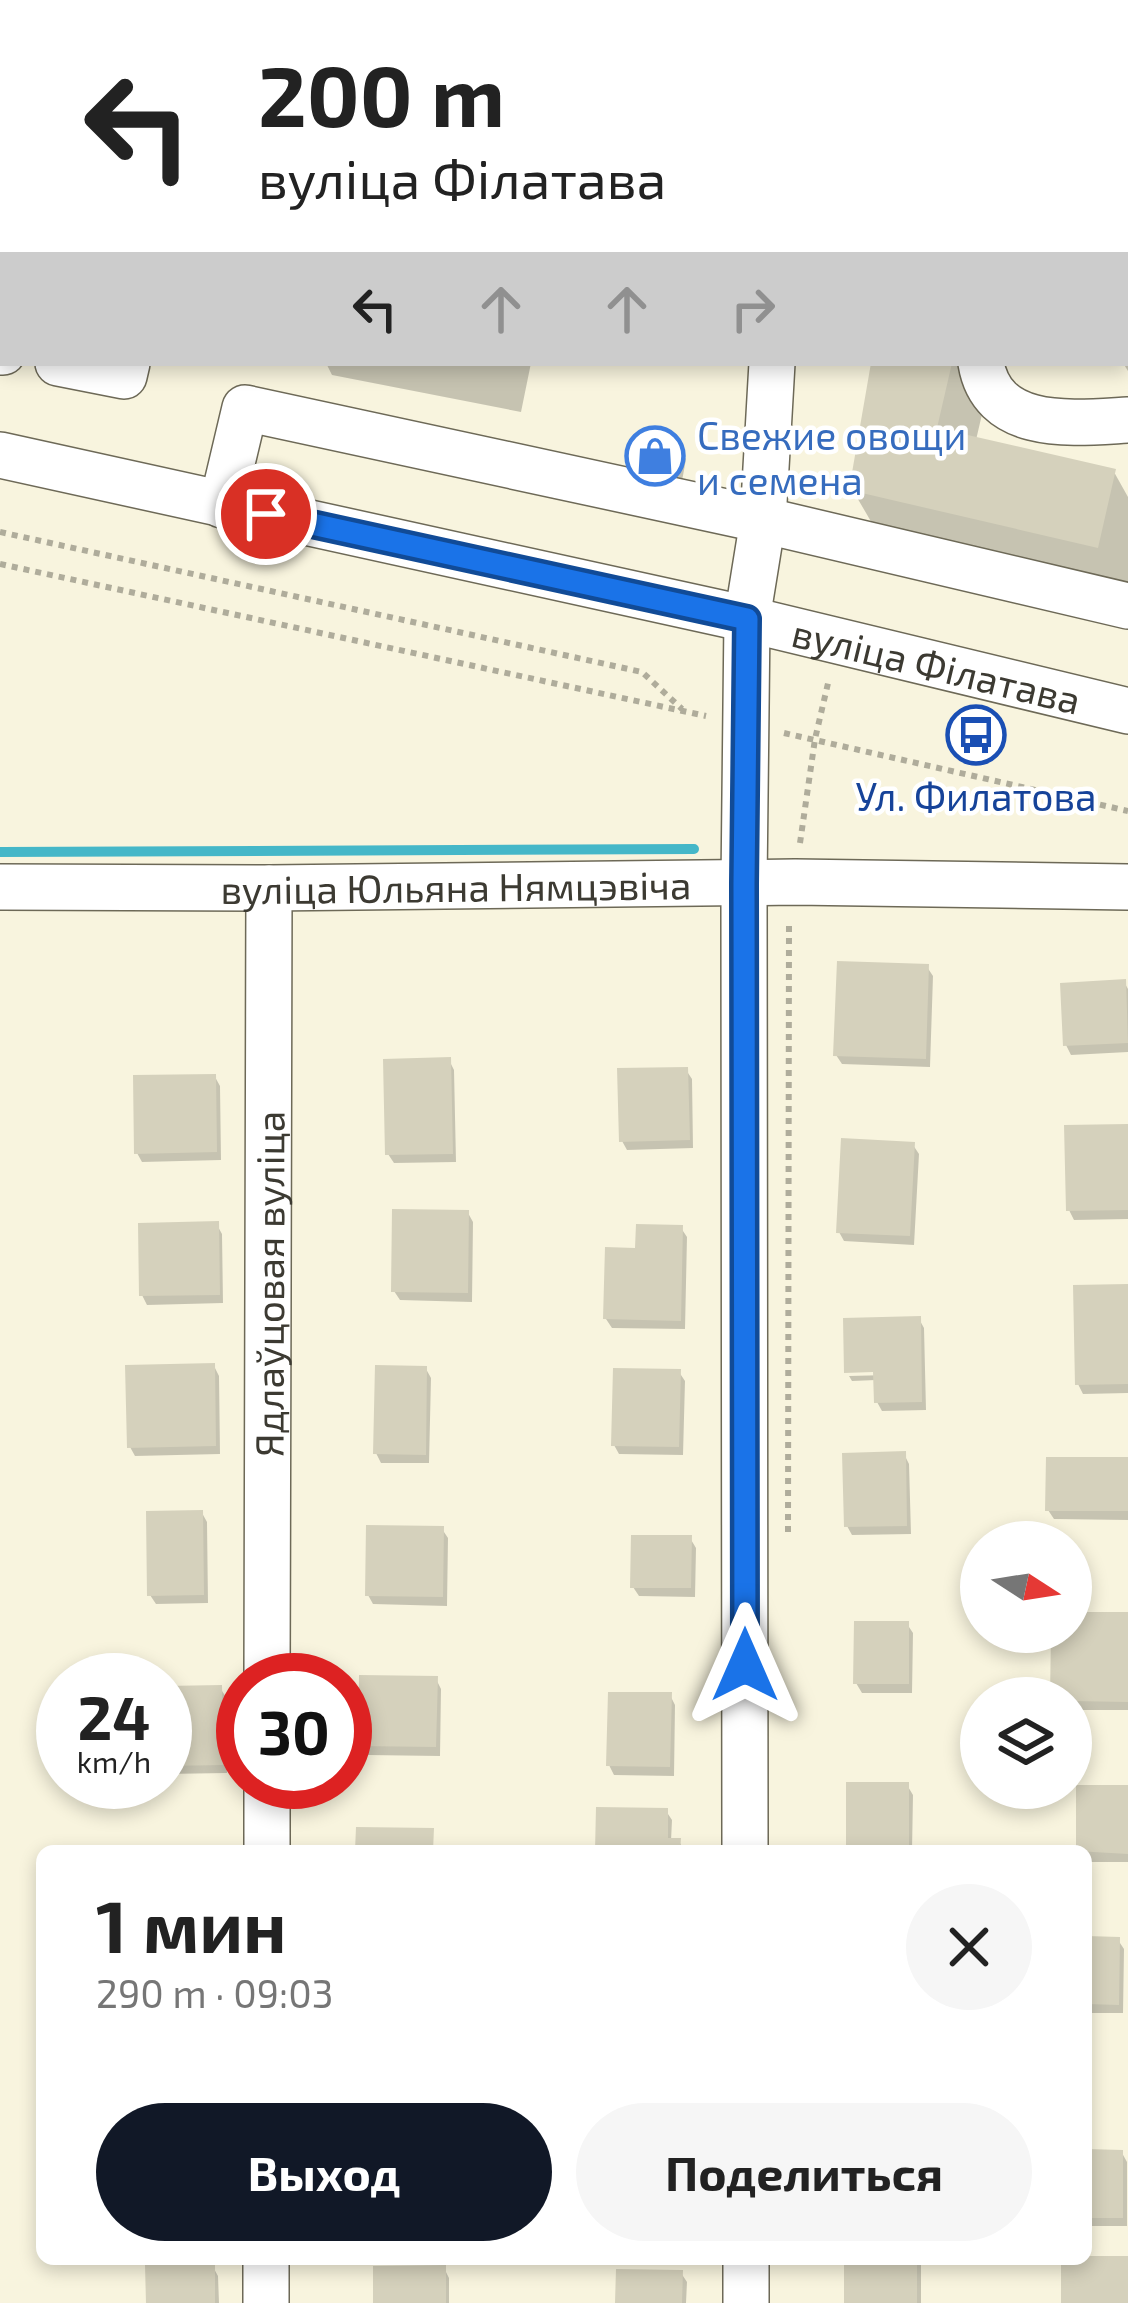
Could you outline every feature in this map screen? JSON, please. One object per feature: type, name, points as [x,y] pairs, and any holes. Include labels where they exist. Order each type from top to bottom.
[{"type":"street","points":[[73,366],[124,376],[126,366]]},
{"type":"street","points":[[747,619],[763,520],[772,366]]},
{"type":"street","points":[[981,366],[993,396],[1024,416],[1128,420]]},
{"type":"street","points":[[222,505],[244,408],[763,520],[1128,606]]},
{"type":"street","name":"вуліца Філатава","points":[[0,455],[747,619],[1128,711]]},
{"type":"street","name":"вуліца Філатава","points":[[746,1845],[747,619]]},
{"type":"street","name":"вуліца Юльяна Нямцэвіча","points":[[0,886],[795,882],[1128,886]]},
{"type":"street","name":"Ядлаўцовая вуліца","points":[[267,1653],[269,888]]},
{"type":"street","points":[[267,1809],[267,1845]]},
{"type":"street","points":[[266,2265],[266,2303]]},
{"type":"street","points":[[746,2265],[746,2303]]},
{"type":"path","points":[[0,532],[642,672],[685,711]]},
{"type":"path","points":[[0,564],[1128,811]]},
{"type":"path","points":[[788,1541],[789,922]]},
{"type":"building","points":[[870,366],[951,366],[937,428],[1116,469],[1098,548],[849,490]]},
{"type":"building","name":"Свежие овощи и семена","points":[[631,438],[682,447],[678,473],[627,464]]},
{"type":"building","points":[[837,961],[929,964],[926,1059],[833,1056]]},
{"type":"building","points":[[1126,979],[1128,1043],[1063,1046],[1060,983]]},
{"type":"building","points":[[451,1057],[453,1154],[385,1155],[383,1059]]},
{"type":"building","points":[[688,1067],[690,1140],[619,1142],[617,1068]]},
{"type":"building","points":[[216,1074],[217,1152],[134,1154],[133,1075]]},
{"type":"building","points":[[1128,1124],[1128,1210],[1066,1211],[1064,1125]]},
{"type":"building","points":[[841,1138],[915,1142],[910,1236],[836,1233]]},
{"type":"building","points":[[392,1209],[469,1210],[468,1293],[391,1292]]},
{"type":"building","points":[[219,1221],[220,1295],[139,1296],[138,1223]]},
{"type":"building","points":[[636,1224],[683,1225],[681,1321],[603,1319],[605,1247],[635,1248]]},
{"type":"building","points":[[1128,1284],[1128,1384],[1075,1385],[1073,1285]]},
{"type":"building","points":[[921,1316],[922,1402],[874,1403],[873,1372],[844,1373],[843,1318]]},
{"type":"building","points":[[215,1363],[216,1446],[127,1448],[125,1365]]},
{"type":"building","points":[[375,1365],[427,1366],[426,1455],[373,1454]]},
{"type":"building","points":[[613,1368],[681,1369],[679,1447],[611,1446]]},
{"type":"building","points":[[906,1451],[907,1526],[844,1527],[842,1453]]},
{"type":"building","points":[[1046,1457],[1128,1457],[1128,1511],[1045,1511]]},
{"type":"building","points":[[203,1510],[204,1595],[147,1596],[146,1511]]},
{"type":"building","points":[[366,1525],[444,1526],[443,1597],[365,1596]]},
{"type":"building","points":[[631,1535],[692,1535],[691,1588],[630,1588]]},
{"type":"building","points":[[1092,1612],[1128,1612],[1128,1702],[1092,1701],[1092,1677],[1050,1677],[1051,1653],[1092,1653]]},
{"type":"building","points":[[854,1621],[909,1621],[909,1684],[853,1684]]},
{"type":"building","points":[[372,1675],[438,1676],[436,1747],[372,1746]]},
{"type":"building","points":[[216,1685],[216,1765],[192,1766],[192,1686]]},
{"type":"building","points":[[608,1692],[672,1692],[670,1767],[606,1766]]},
{"type":"building","points":[[846,1782],[909,1782],[909,1845],[846,1845]]},
{"type":"building","points":[[1092,1785],[1128,1785],[1128,1854],[1092,1852],[1092,1845],[1076,1845],[1076,1809],[1092,1809]]},
{"type":"building","points":[[596,1807],[668,1808],[668,1838],[681,1838],[680,1845],[595,1845]]},
{"type":"building","points":[[356,1827],[434,1828],[433,1845],[355,1845]]},
{"type":"building","points":[[1092,1936],[1120,1937],[1119,2005],[1092,2004]]},
{"type":"building","points":[[1092,2149],[1123,2150],[1123,2218],[1092,2218]]},
{"type":"building","points":[[1092,2256],[1128,2256],[1128,2303],[1061,2303],[1061,2265],[1092,2265]]},
{"type":"building","points":[[145,2265],[215,2265],[215,2303],[146,2303]]},
{"type":"building","points":[[446,2265],[446,2303],[373,2303],[373,2266]]},
{"type":"building","points":[[844,2265],[917,2265],[917,2303],[844,2303]]},
{"type":"building","points":[[616,2269],[683,2270],[682,2303],[615,2303]]},
{"type":"waterway","points":[[0,852],[694,849]]},
{"type":"place","name":"Свежие овощи и семена","points":[[655,456]]},
{"type":"place","name":"Ул. Филатова","points":[[976,735]]},
{"type":"route","points":[[266,514],[747,619],[745,1665]]}]
